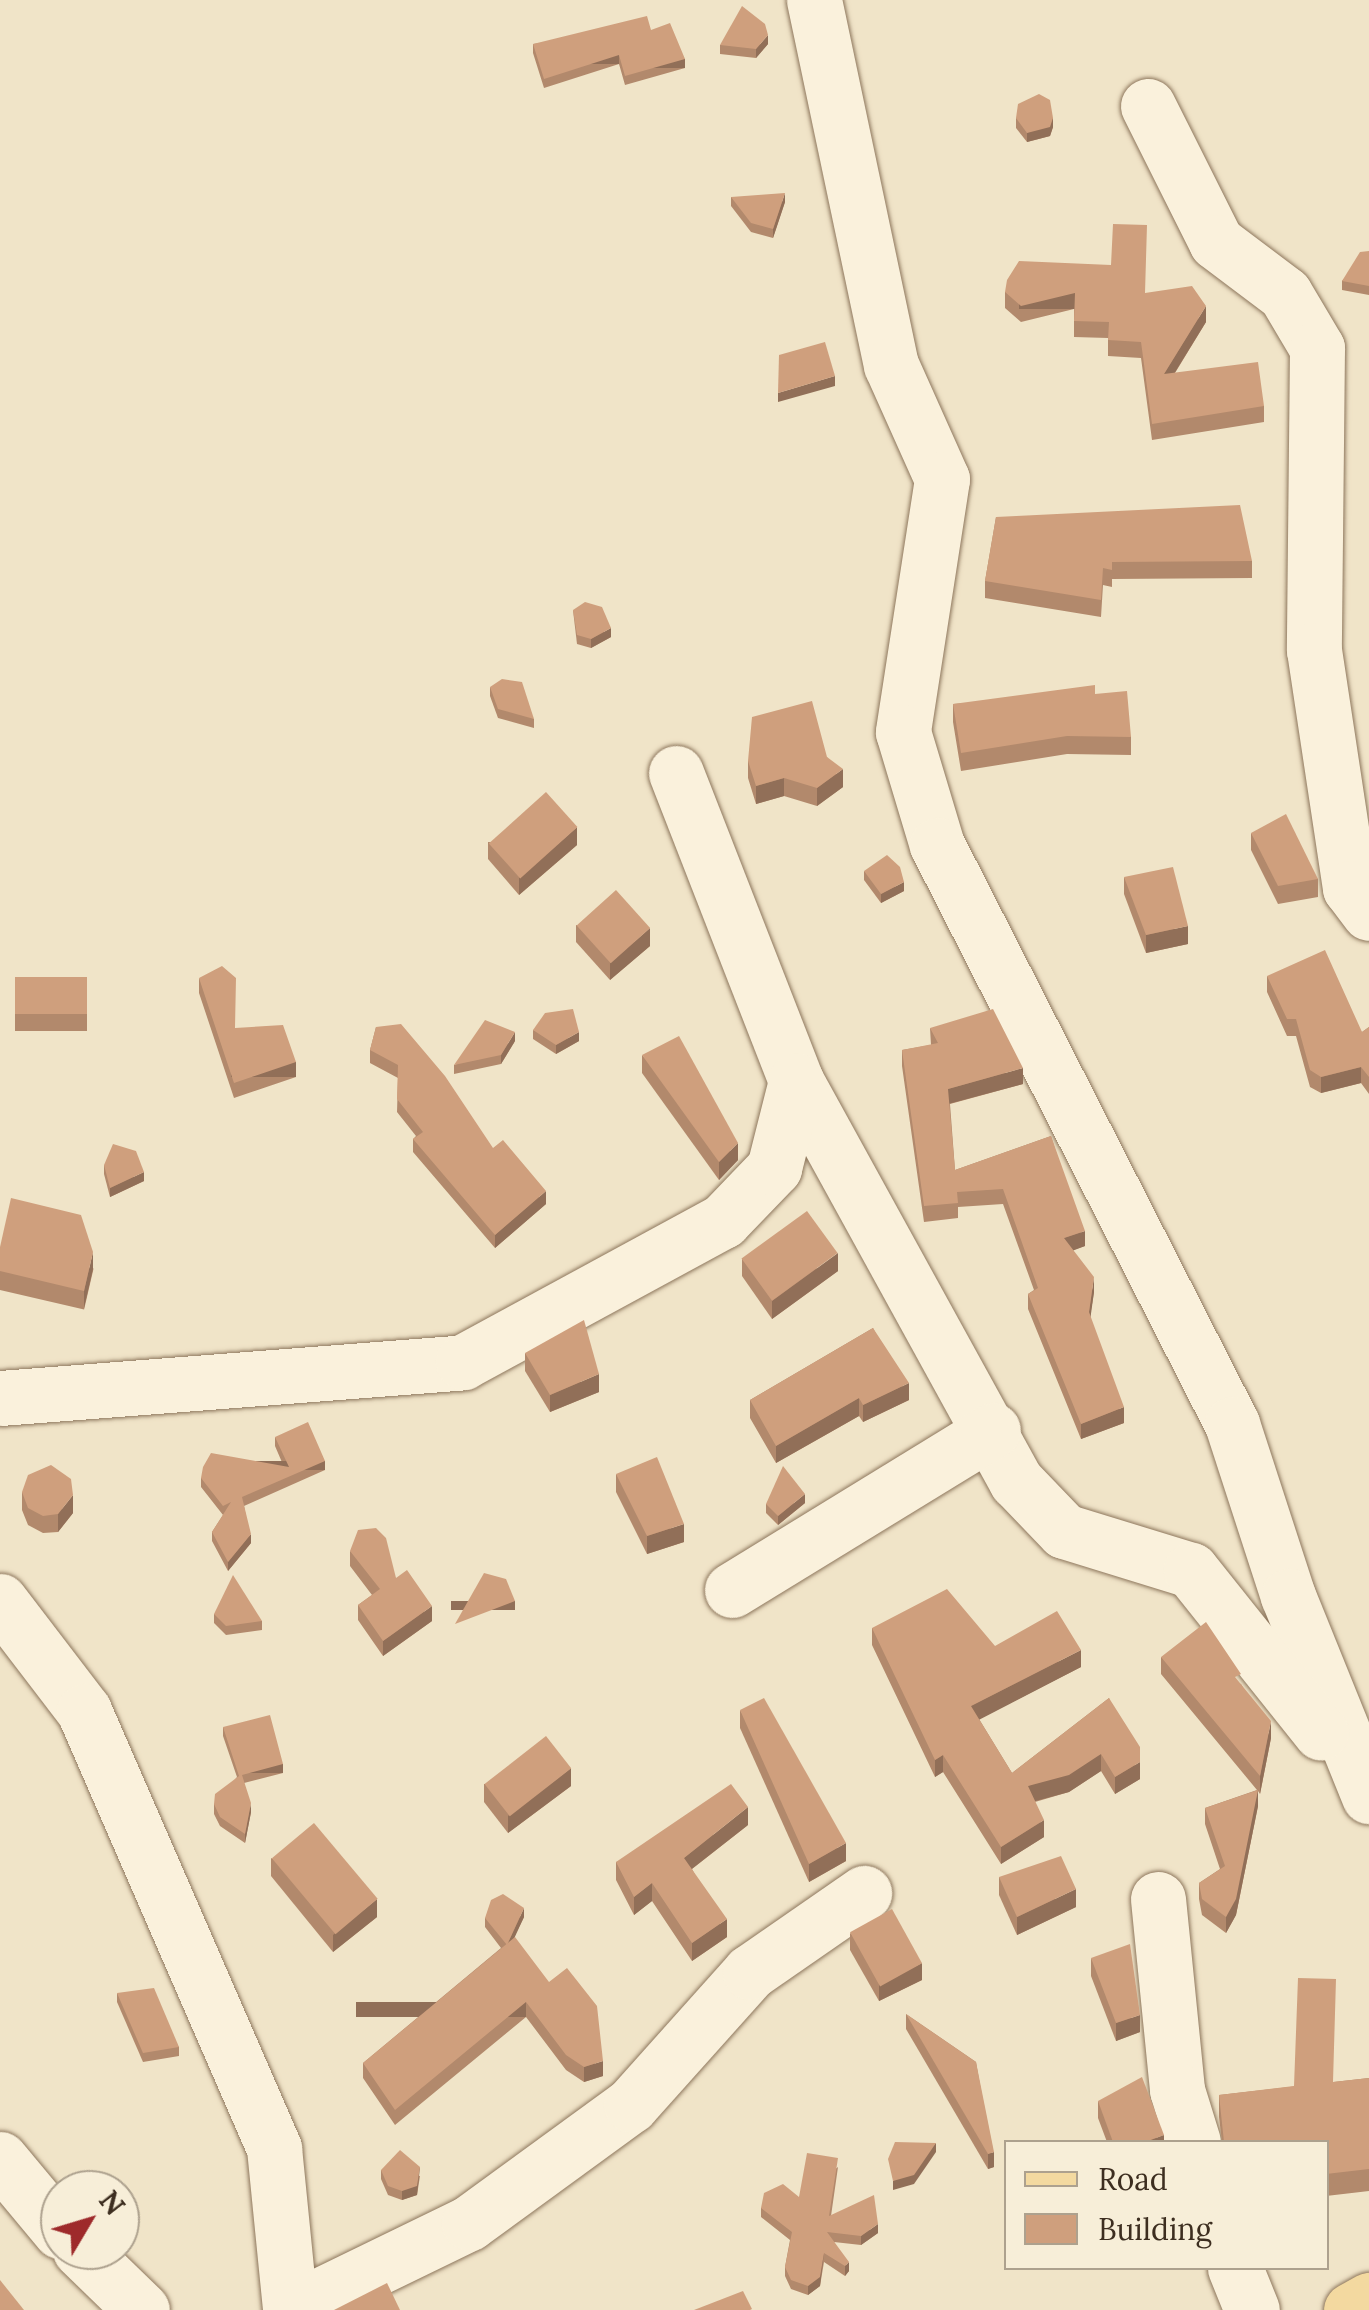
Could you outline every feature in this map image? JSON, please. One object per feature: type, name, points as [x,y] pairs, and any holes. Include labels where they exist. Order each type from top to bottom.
[{"type":"main road","points":[[1351,2310],[1369,2300]]},
{"type":"street","points":[[814,0],[890,365],[942,479],[903,732],[937,845],[1232,1424],[1288,1596],[1369,1798]]},
{"type":"street","points":[[1148,106],[1216,242],[1285,294],[1317,348],[1314,650],[1350,888],[1369,913]]},
{"type":"street","points":[[676,773],[796,1080],[993,1430],[1016,1481],[1064,1531],[1191,1570],[1262,1651],[1369,1798]]},
{"type":"street","points":[[0,1398],[464,1362],[723,1221],[774,1168],[796,1080]]},
{"type":"street","points":[[732,1590],[993,1430]]},
{"type":"street","points":[[0,1602],[84,1712],[274,2148],[290,2310],[469,2223],[514,2191],[631,2105],[750,1972],[864,1893]]},
{"type":"street","points":[[1158,1898],[1178,2090],[1192,2140]]},
{"type":"street","points":[[0,2159],[40,2206]]},
{"type":"street","points":[[101,2270],[142,2310]]},
{"type":"street","points":[[1236,2270],[1252,2310]]},
{"type":"building","points":[[742,6],[765,24],[768,35],[756,49],[720,45]]},
{"type":"building","points":[[647,16],[651,30],[670,23],[685,59],[625,76],[619,55],[544,79],[533,44]]},
{"type":"building","points":[[1039,94],[1050,100],[1053,118],[1050,127],[1027,133],[1016,118],[1018,104]]},
{"type":"building","points":[[785,193],[773,229],[751,223],[731,197]]},
{"type":"building","points":[[1113,224],[1147,225],[1145,293],[1192,286],[1206,306],[1164,374],[1258,362],[1264,406],[1152,424],[1141,342],[1108,340],[1109,322],[1074,321],[1075,293],[1021,306],[1005,292],[1007,280],[1019,261],[1111,265]]},
{"type":"building","points":[[1369,251],[1369,286],[1342,281],[1360,252]]},
{"type":"building","points":[[825,342],[835,376],[778,393],[779,355]]},
{"type":"building","points":[[1240,505],[1252,561],[1112,562],[1112,570],[1103,568],[1101,600],[985,581],[996,517]]},
{"type":"building","points":[[585,602],[602,607],[611,628],[591,639],[577,635],[573,610]]},
{"type":"building","points":[[502,679],[522,682],[534,719],[498,709],[490,687]]},
{"type":"building","points":[[1095,685],[1095,694],[1127,691],[1131,737],[1067,736],[961,753],[953,704]]},
{"type":"building","points":[[812,701],[827,757],[843,769],[817,788],[784,778],[756,786],[748,761],[752,717]]},
{"type":"building","points":[[546,792],[577,827],[520,878],[489,844]]},
{"type":"building","points":[[1286,814],[1318,879],[1278,886],[1251,833]]},
{"type":"building","points":[[887,855],[900,867],[904,882],[881,894],[864,871]]},
{"type":"building","points":[[1173,867],[1188,926],[1146,935],[1124,877]]},
{"type":"building","points":[[616,890],[650,928],[611,963],[577,925]]},
{"type":"building","points":[[1325,950],[1362,1032],[1369,1027],[1369,1077],[1361,1067],[1321,1077],[1310,1070],[1296,1019],[1287,1019],[1267,976]]},
{"type":"building","points":[[222,966],[236,978],[235,1028],[283,1025],[296,1062],[234,1083],[199,978]]},
{"type":"building","points":[[15,977],[87,977],[87,1014],[15,1014]]},
{"type":"building","points":[[573,1009],[579,1032],[556,1045],[533,1030],[545,1013]]},
{"type":"building","points":[[993,1009],[1023,1068],[948,1089],[955,1170],[1051,1136],[1085,1231],[1064,1238],[1094,1277],[1089,1312],[1124,1407],[1081,1424],[1028,1294],[1038,1288],[1003,1189],[957,1192],[958,1203],[924,1206],[902,1050],[938,1043],[930,1028]]},
{"type":"building","points":[[485,1020],[515,1032],[501,1055],[454,1065]]},
{"type":"building","points":[[401,1024],[445,1076],[493,1148],[503,1140],[546,1191],[495,1235],[413,1139],[423,1132],[397,1099],[398,1065],[370,1050],[376,1027]]},
{"type":"building","points":[[679,1036],[738,1143],[719,1162],[642,1055]]},
{"type":"building","points":[[113,1144],[136,1151],[144,1172],[110,1188],[104,1165]]},
{"type":"building","points":[[11,1198],[81,1215],[93,1252],[84,1291],[0,1271],[0,1247]]},
{"type":"building","points":[[807,1211],[838,1253],[772,1301],[741,1259]]},
{"type":"building","points":[[584,1320],[599,1374],[550,1395],[525,1353]]},
{"type":"building","points":[[873,1328],[909,1383],[863,1405],[859,1398],[776,1446],[750,1400]]},
{"type":"building","points":[[308,1422],[325,1461],[242,1497],[251,1534],[228,1562],[212,1532],[231,1502],[223,1506],[201,1478],[211,1453],[289,1467],[275,1437]]},
{"type":"building","points":[[657,1457],[684,1524],[647,1536],[616,1474]]},
{"type":"building","points":[[51,1465],[71,1479],[73,1495],[58,1514],[43,1516],[28,1508],[22,1492],[28,1475]]},
{"type":"building","points":[[783,1466],[805,1494],[778,1516],[766,1504]]},
{"type":"building","points":[[376,1528],[386,1538],[396,1578],[407,1570],[432,1606],[383,1641],[358,1605],[380,1589],[350,1551],[358,1530]]},
{"type":"building","points":[[484,1573],[506,1579],[515,1601],[455,1624]]},
{"type":"building","points":[[233,1575],[262,1621],[226,1626],[214,1614]]},
{"type":"building","points":[[947,1589],[995,1646],[1057,1611],[1081,1650],[971,1706],[1012,1773],[1109,1698],[1140,1747],[1140,1762],[1115,1777],[1101,1754],[1069,1775],[1028,1786],[1044,1820],[1001,1847],[943,1755],[935,1760],[872,1628]]},
{"type":"building","points":[[1206,1622],[1241,1674],[1235,1677],[1271,1721],[1260,1776],[1161,1657]]},
{"type":"building","points":[[764,1698],[846,1843],[809,1864],[740,1710]]},
{"type":"building","points":[[270,1715],[283,1764],[242,1775],[251,1803],[245,1834],[220,1817],[214,1804],[215,1794],[239,1776],[223,1727]]},
{"type":"building","points":[[546,1736],[571,1768],[510,1816],[485,1784]]},
{"type":"building","points":[[731,1784],[748,1807],[684,1858],[727,1919],[692,1943],[652,1883],[634,1897],[616,1862]]},
{"type":"building","points":[[1258,1790],[1236,1899],[1226,1917],[1202,1899],[1199,1883],[1225,1866],[1205,1808]]},
{"type":"building","points":[[314,1823],[378,1899],[336,1934],[272,1858]]},
{"type":"building","points":[[1061,1856],[1076,1889],[1017,1917],[999,1877]]},
{"type":"building","points":[[503,1894],[524,1908],[507,1945],[485,1918],[491,1900]]},
{"type":"building","points":[[892,1909],[922,1963],[880,1986],[850,1932]]},
{"type":"building","points":[[515,1937],[549,1982],[567,1968],[597,2006],[603,2061],[584,2067],[566,2055],[526,2002],[395,2110],[363,2063]]},
{"type":"building","points":[[1130,1944],[1140,2015],[1116,2023],[1091,1958]]},
{"type":"building","points":[[1298,1978],[1336,1979],[1333,2082],[1369,2078],[1369,2169],[1329,2174],[1329,2140],[1224,2140],[1219,2095],[1294,2086]]},
{"type":"building","points":[[154,1988],[179,2047],[143,2053],[117,1993]]},
{"type":"building","points":[[906,2014],[976,2062],[994,2152],[988,2154]]},
{"type":"building","points":[[1142,2077],[1164,2135],[1150,2140],[1112,2140],[1098,2101]]},
{"type":"building","points":[[895,2142],[936,2143],[914,2175],[893,2181],[888,2159]]},
{"type":"building","points":[[400,2150],[420,2167],[417,2186],[402,2191],[388,2186],[381,2170]]},
{"type":"building","points":[[807,2153],[838,2158],[829,2216],[874,2195],[878,2224],[861,2236],[827,2232],[849,2262],[845,2266],[824,2253],[820,2277],[808,2286],[791,2280],[785,2267],[792,2232],[761,2208],[764,2193],[783,2184],[799,2197]]},
{"type":"building","points":[[0,2280],[24,2310],[0,2310]]},
{"type":"building","points":[[387,2283],[400,2310],[334,2310]]},
{"type":"building","points":[[743,2291],[750,2310],[694,2310]]}]
